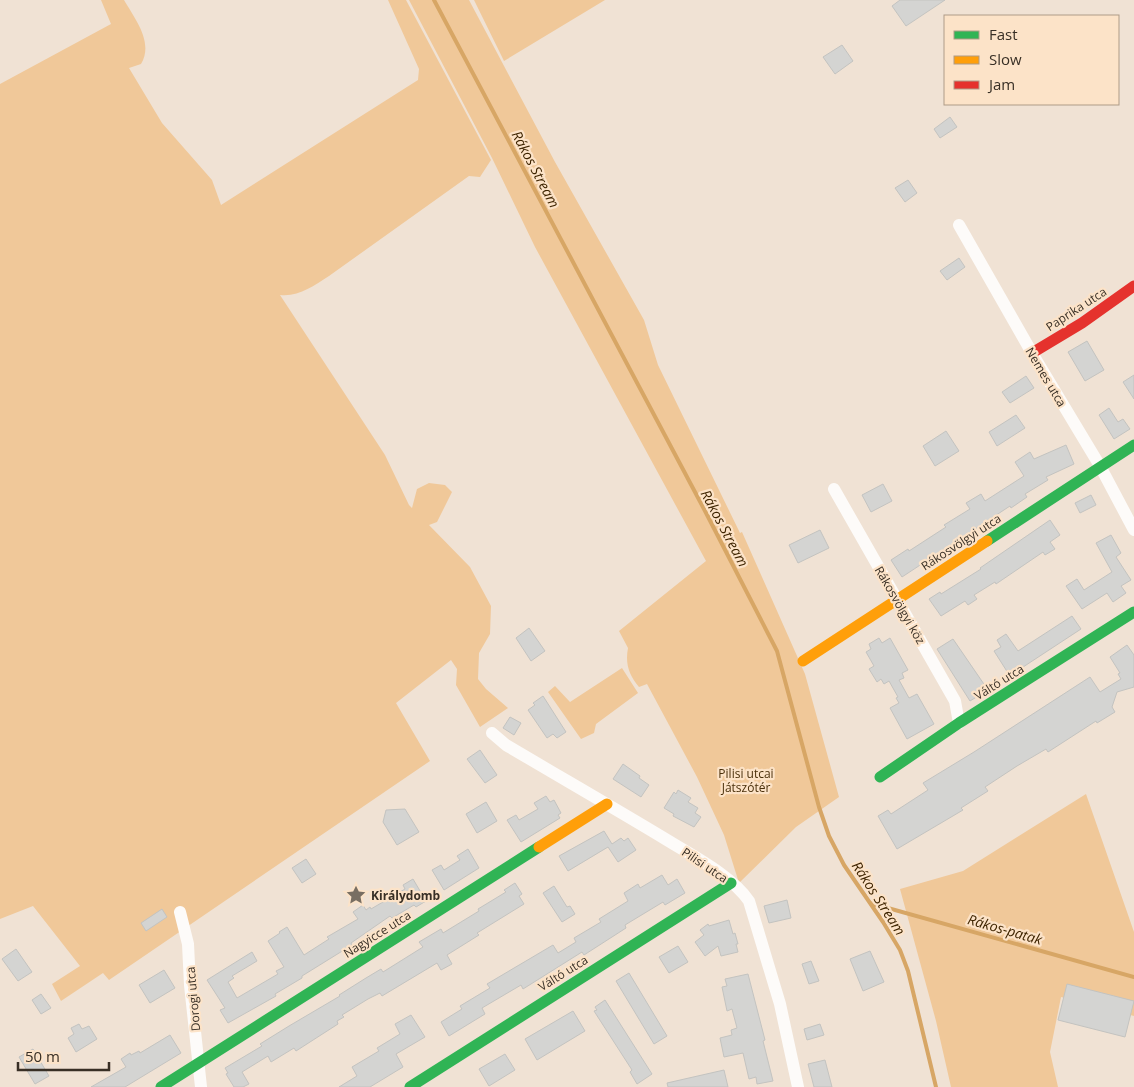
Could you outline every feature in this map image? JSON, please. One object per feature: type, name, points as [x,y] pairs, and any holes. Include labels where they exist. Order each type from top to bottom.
[{"type":"street","name":"Nemes utca","points":[[959,225],[1032,353],[1100,466],[1134,530]]},
{"type":"street","name":"Paprika utca","points":[[1032,353],[1082,323],[1134,286]]},
{"type":"street","name":"Rákosvölgyi utca","points":[[802,661],[1134,445]]},
{"type":"street","name":"Rákosvölgyi köz","points":[[834,489],[954,701],[959,723]]},
{"type":"street","name":"Váltó utca","points":[[880,777],[959,723],[1134,612]]},
{"type":"street","name":"Pilisi utca","points":[[492,733],[506,745],[716,870],[744,893],[749,901],[780,1004],[798,1087]]},
{"type":"street","name":"Nagyicce utca","points":[[161,1087],[608,804]]},
{"type":"street","name":"Váltó utca","points":[[410,1087],[731,883]]},
{"type":"street","name":"Dorogi utca","points":[[180,912],[188,944],[190,985],[201,1087]]},
{"type":"green space","points":[[101,0],[124,0],[133,15],[142,31],[145,47],[141,64],[129,68],[162,123],[212,180],[221,205],[418,80],[419,69],[388,0],[406,0],[491,160],[480,177],[469,176],[329,276],[300,293],[280,295],[385,455],[409,505],[412,508],[417,489],[429,483],[445,485],[452,492],[437,522],[429,525],[470,567],[491,606],[490,634],[479,653],[478,679],[486,689],[508,708],[480,727],[456,685],[457,669],[451,660],[396,703],[430,761],[109,980],[103,973],[61,1001],[52,984],[80,966],[33,906],[0,919],[0,84],[111,24]]},
{"type":"green space","name":"Pilisi utcai Játszótér","points":[[409,0],[469,0],[555,162],[644,320],[658,365],[740,533],[742,532],[805,674],[839,797],[796,827],[739,883],[724,835],[697,777],[647,684],[639,687],[630,674],[627,659],[628,648],[619,631],[706,561],[535,247],[492,158]]},
{"type":"green space","points":[[474,0],[605,0],[504,61]]},
{"type":"green space","points":[[622,668],[638,693],[596,724],[594,733],[581,739],[548,692],[555,686],[570,702]]},
{"type":"green space","points":[[1086,794],[1134,932],[1134,1016],[1061,997],[1050,1052],[1058,1087],[951,1087],[936,1021],[900,889],[963,871]]},
{"type":"building","points":[[900,0],[945,0],[906,26],[892,6]]},
{"type":"building","points":[[842,45],[853,61],[835,74],[823,57]]},
{"type":"building","points":[[950,117],[957,127],[940,138],[934,129]]},
{"type":"building","points":[[908,180],[917,193],[905,202],[895,188]]},
{"type":"building","points":[[959,258],[965,267],[947,280],[940,271]]},
{"type":"building","points":[[1087,341],[1104,370],[1085,381],[1068,352]]},
{"type":"building","points":[[1134,375],[1134,399],[1123,382]]},
{"type":"building","points":[[1026,376],[1034,388],[1010,403],[1002,392]]},
{"type":"building","points":[[1109,408],[1118,422],[1123,419],[1130,429],[1114,439],[1099,415]]},
{"type":"building","points":[[1016,415],[1025,428],[997,446],[989,432]]},
{"type":"building","points":[[946,431],[959,451],[935,466],[923,446]]},
{"type":"building","points":[[1066,445],[1074,464],[1046,477],[1048,480],[1025,494],[1027,497],[1011,508],[1010,506],[902,577],[891,560],[908,549],[909,551],[946,527],[944,525],[970,509],[966,503],[981,494],[985,501],[1024,476],[1015,462],[1030,452],[1034,459]]},
{"type":"building","points":[[883,484],[892,501],[871,512],[862,495]]},
{"type":"building","points":[[1091,495],[1096,505],[1080,513],[1075,503]]},
{"type":"building","points":[[1050,520],[1060,535],[1050,542],[1055,549],[1045,555],[1043,552],[996,584],[995,582],[974,595],[977,599],[968,605],[965,601],[941,616],[929,599],[940,592],[941,594],[981,569]]},
{"type":"building","points":[[820,530],[829,548],[798,563],[789,545]]},
{"type":"building","points":[[1111,535],[1121,553],[1116,557],[1131,580],[1121,586],[1126,593],[1113,602],[1107,593],[1082,609],[1066,586],[1077,579],[1084,590],[1112,572],[1096,543]]},
{"type":"building","points":[[1072,616],[1081,629],[1017,671],[1015,668],[1008,673],[994,651],[1001,647],[997,640],[1006,634],[1018,651]]},
{"type":"building","points":[[529,628],[545,651],[531,661],[516,638]]},
{"type":"building","points":[[879,638],[882,643],[890,638],[908,670],[902,673],[904,678],[899,680],[909,698],[917,694],[934,724],[907,739],[890,708],[899,703],[896,698],[898,697],[889,681],[884,684],[881,679],[877,682],[869,669],[874,666],[866,652],[871,649],[869,644]]},
{"type":"building","points":[[953,639],[988,690],[970,701],[937,649]]},
{"type":"building","points":[[1127,645],[1134,655],[1134,687],[1117,692],[1112,707],[1115,712],[1097,723],[1096,721],[1048,752],[1046,749],[1017,766],[985,787],[988,791],[961,808],[963,810],[897,849],[878,816],[888,810],[891,814],[928,790],[923,783],[1090,677],[1100,692],[1121,679],[1118,674],[1120,673],[1110,657]]},
{"type":"building","points":[[543,696],[566,732],[557,738],[553,734],[547,738],[528,710],[535,705],[533,703]]},
{"type":"building","points":[[510,717],[521,723],[514,735],[503,728]]},
{"type":"building","points":[[480,750],[497,775],[485,783],[467,759]]},
{"type":"building","points":[[623,764],[649,785],[641,797],[613,779]]},
{"type":"building","points":[[678,790],[691,798],[688,802],[698,808],[695,813],[701,817],[694,827],[673,816],[674,814],[664,808],[674,792],[676,794]]},
{"type":"building","points":[[546,796],[550,802],[554,800],[561,813],[558,815],[560,818],[521,842],[507,820],[516,815],[519,820],[538,809],[534,803]]},
{"type":"building","points":[[486,802],[497,821],[477,833],[466,814]]},
{"type":"building","points":[[405,809],[419,832],[397,845],[383,822],[386,810]]},
{"type":"building","points":[[604,831],[612,844],[621,838],[624,841],[628,838],[636,850],[618,862],[608,847],[568,871],[559,856]]},
{"type":"building","points":[[468,849],[479,868],[444,890],[432,870],[441,865],[444,870],[460,860],[457,856]]},
{"type":"building","points":[[306,859],[316,874],[302,883],[292,868]]},
{"type":"building","points":[[662,875],[668,885],[677,879],[685,893],[665,905],[663,902],[625,925],[626,928],[584,955],[582,952],[523,989],[521,985],[482,1008],[485,1014],[449,1036],[441,1022],[462,1009],[460,1006],[490,988],[487,984],[553,945],[558,953],[576,942],[574,938],[601,922],[599,919],[628,901],[624,893],[638,884],[640,888]]},
{"type":"building","points":[[413,879],[426,901],[416,907],[414,905],[392,918],[390,916],[351,943],[352,945],[275,994],[276,996],[228,1023],[220,1010],[225,1008],[207,980],[252,952],[257,961],[232,976],[234,978],[228,982],[237,998],[278,974],[276,971],[284,967],[268,941],[279,932],[287,927],[304,955],[329,939],[327,937],[358,919],[353,912],[363,905],[366,910],[370,907],[371,909],[405,889],[403,885]]},
{"type":"building","points":[[515,883],[522,894],[519,896],[524,904],[477,933],[479,935],[447,955],[452,964],[441,970],[437,963],[382,996],[380,993],[368,999],[342,1015],[344,1017],[337,1021],[338,1024],[296,1051],[294,1048],[271,1062],[268,1056],[242,1072],[249,1084],[243,1087],[234,1087],[226,1074],[228,1073],[225,1068],[366,978],[381,969],[383,972],[423,947],[419,942],[441,929],[443,933],[479,911],[478,909],[506,892],[504,890]]},
{"type":"building","points":[[554,886],[567,907],[570,906],[575,914],[562,922],[543,893]]},
{"type":"building","points":[[787,900],[791,918],[769,923],[764,906]]},
{"type":"building","points":[[162,909],[167,917],[146,931],[141,923]]},
{"type":"building","points":[[729,920],[733,934],[735,933],[738,952],[721,956],[718,946],[705,956],[695,942],[704,935],[700,930],[708,924],[709,926]]},
{"type":"building","points":[[678,946],[688,962],[669,973],[659,957]]},
{"type":"building","points":[[16,949],[32,972],[18,981],[2,959]]},
{"type":"building","points":[[870,951],[884,982],[863,991],[850,959]]},
{"type":"building","points":[[811,961],[819,981],[809,984],[802,964]]},
{"type":"building","points":[[164,970],[175,988],[150,1003],[139,985]]},
{"type":"building","points":[[629,973],[667,1036],[654,1044],[616,981]]},
{"type":"building","points":[[748,974],[765,1040],[763,1041],[773,1081],[757,1084],[756,1077],[749,1079],[743,1053],[724,1057],[720,1038],[732,1035],[731,1030],[737,1028],[732,1009],[727,1011],[722,987],[727,986],[725,979]]},
{"type":"building","points":[[1067,984],[1134,1001],[1125,1037],[1058,1020]]},
{"type":"building","points":[[41,994],[51,1008],[41,1014],[32,1000]]},
{"type":"building","points":[[605,1000],[652,1074],[637,1084],[630,1072],[632,1070],[594,1011],[597,1010],[595,1007]]},
{"type":"building","points":[[573,1011],[585,1031],[537,1060],[525,1039]]},
{"type":"building","points":[[411,1015],[425,1037],[396,1054],[403,1067],[370,1087],[339,1087],[357,1076],[352,1067],[379,1051],[377,1048],[400,1034],[395,1024]]},
{"type":"building","points":[[79,1024],[82,1029],[89,1026],[97,1039],[76,1052],[68,1038],[74,1034],[71,1028]]},
{"type":"building","points":[[820,1024],[824,1035],[807,1040],[804,1029]]},
{"type":"building","points":[[170,1035],[181,1053],[125,1087],[91,1087],[126,1067],[121,1059],[130,1053],[131,1055],[139,1051],[140,1053]]},
{"type":"building","points":[[33,1049],[49,1076],[35,1084],[19,1057]]},
{"type":"building","points":[[505,1054],[515,1070],[489,1086],[479,1069]]},
{"type":"building","points":[[825,1060],[832,1087],[814,1087],[808,1064]]},
{"type":"building","points":[[724,1070],[728,1087],[668,1087],[667,1083]]},
{"type":"waterway","name":"Rákos Stream","points":[[434,0],[704,509],[777,651],[819,807],[829,836],[844,865],[900,950],[908,971],[936,1087]]},
{"type":"waterway","name":"Rákos-patak","points":[[870,903],[1134,977]]},
{"type":"traffic: fast","points":[[987,541],[1134,445]]},
{"type":"traffic: fast","points":[[880,777],[959,723],[1134,612]]},
{"type":"traffic: fast","points":[[161,1087],[539,847]]},
{"type":"traffic: fast","points":[[410,1087],[731,883]]},
{"type":"traffic: slow","points":[[803,661],[987,541]]},
{"type":"traffic: slow","points":[[539,847],[607,804]]},
{"type":"traffic: jam","points":[[1032,353],[1082,323],[1134,286]]},
{"type":"place","name":"Királydomb","points":[[356,895]]}]
